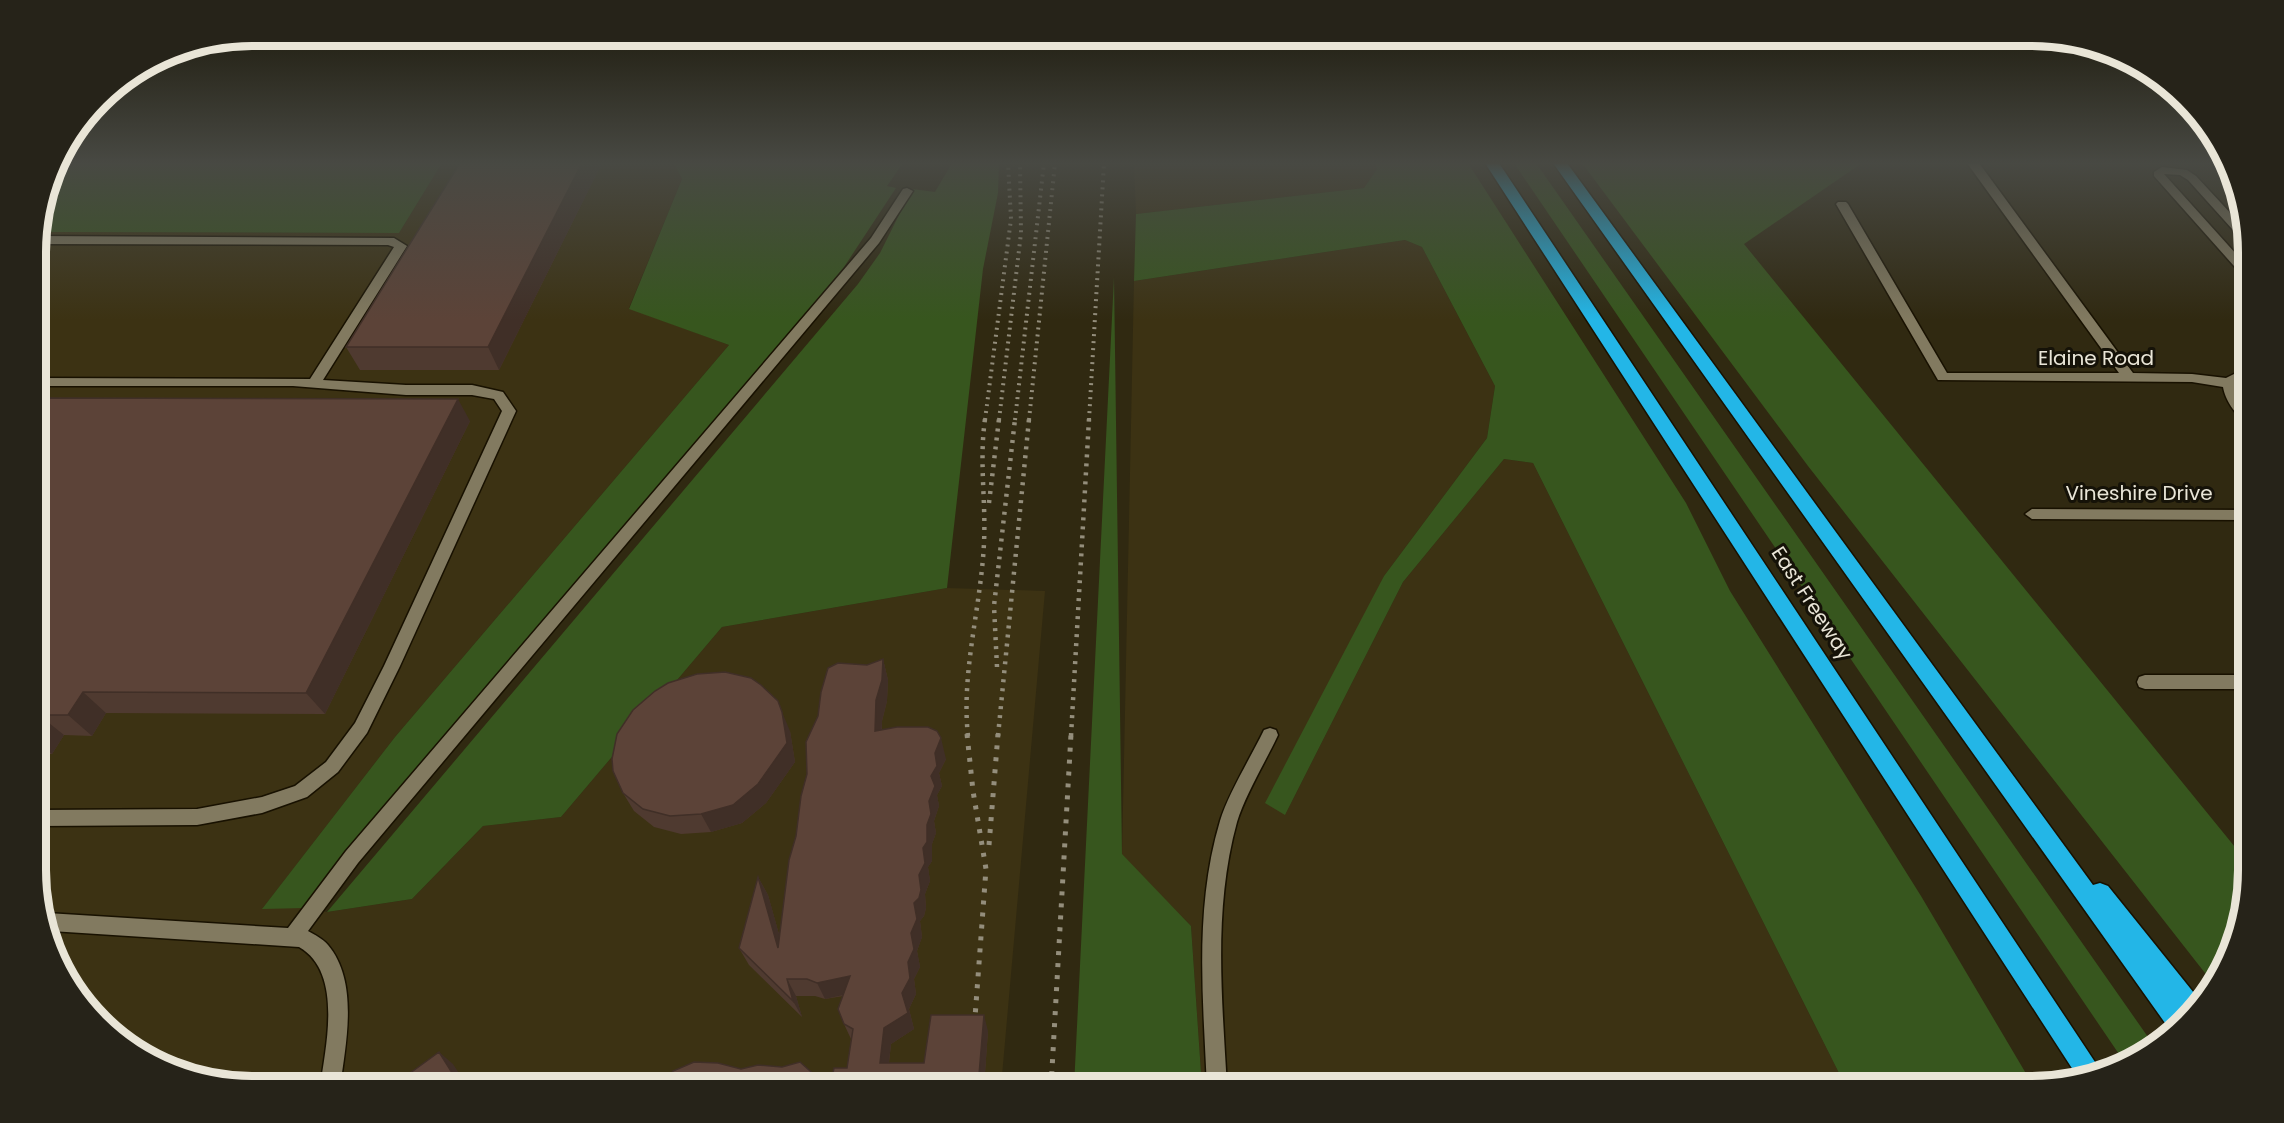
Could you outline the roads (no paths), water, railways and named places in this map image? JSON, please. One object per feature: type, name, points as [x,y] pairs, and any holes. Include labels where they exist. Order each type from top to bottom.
[{"type":"highway","name":"East Freeway","points":[[1526,215],[2086,1069]]},
{"type":"highway","points":[[1598,215],[2175,1017]]},
{"type":"highway","points":[[1901,636],[2187,1004]]},
{"type":"highway","points":[[2071,1047],[2081,1070]]},
{"type":"street","points":[[292,938],[352,857],[875,240],[891,215]]},
{"type":"street","name":"Elaine Road","points":[[1849,215],[1943,377],[2192,378],[2229,383],[2238,378]]},
{"type":"street","points":[[2011,215],[2129,378]]},
{"type":"street","points":[[2195,215],[2238,263]]},
{"type":"street","points":[[47,240],[390,241],[401,246],[314,383]]},
{"type":"street","points":[[46,818],[197,817],[262,805],[302,792],[332,767],[361,728],[392,666],[509,411],[498,395],[472,390],[406,390],[314,383],[47,382]]},
{"type":"street","points":[[2229,383],[2229,390],[2238,404]]},
{"type":"street","name":"Vineshire Drive","points":[[2032,514],[2238,515]]},
{"type":"street","points":[[2145,682],[2238,682]]},
{"type":"street","points":[[1216,1076],[1210,945],[1216,875],[1230,820],[1270,735]]},
{"type":"street","points":[[54,922],[302,938],[321,951],[333,975],[337,1022],[331,1076]]},
{"type":"railway","points":[[985,420],[1011,215]]},
{"type":"railway","points":[[999,420],[1021,233],[1021,215]]},
{"type":"railway","points":[[1015,420],[1038,215]]},
{"type":"railway","points":[[1029,420],[1050,215]]},
{"type":"railway","points":[[1089,420],[1101,215]]},
{"type":"railway","points":[[968,736],[967,688],[984,543],[983,435],[985,419]]},
{"type":"railway","points":[[989,503],[999,419]]},
{"type":"railway","points":[[997,667],[994,606],[1015,419]]},
{"type":"railway","points":[[998,736],[1029,419]]},
{"type":"railway","points":[[1071,736],[1089,419]]},
{"type":"railway","points":[[967,734],[973,791],[986,869],[974,1031]]},
{"type":"railway","points":[[989,845],[998,734]]},
{"type":"railway","points":[[1052,1076],[1071,734]]}]
